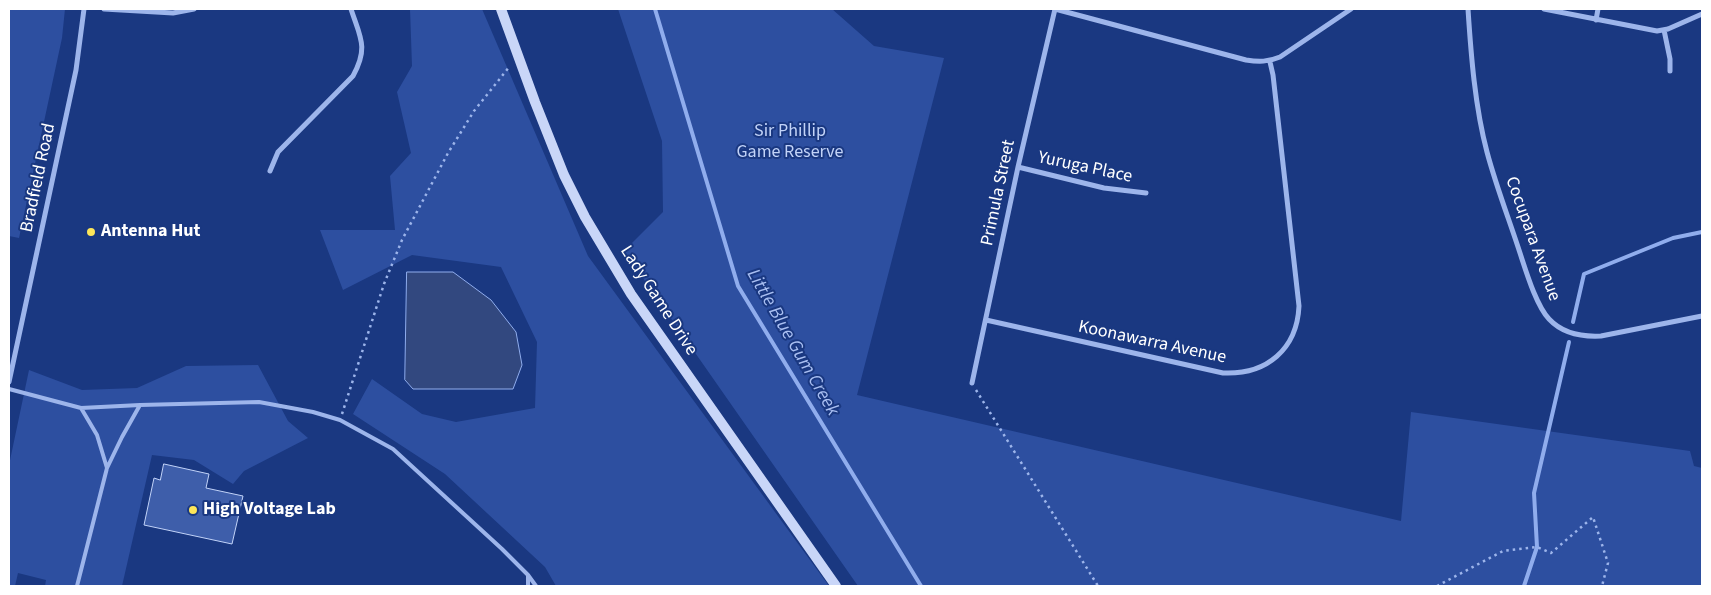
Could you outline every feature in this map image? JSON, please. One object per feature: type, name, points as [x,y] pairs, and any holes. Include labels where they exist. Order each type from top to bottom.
[{"type":"main road","name":"Lady Game Drive","points":[[501,9],[564,175],[586,217],[631,294],[836,586]]},
{"type":"street","name":"Bradfield Road","points":[[9,382],[76,70],[84,9]]},
{"type":"street","points":[[104,9],[173,12],[194,9]]},
{"type":"street","points":[[270,171],[278,152],[353,76],[360,64],[363,55],[363,45],[351,9]]},
{"type":"street","points":[[1055,9],[1246,60],[1270,62],[1351,9]]},
{"type":"street","name":"Primula Street","points":[[972,383],[1018,168],[1055,9]]},
{"type":"street","name":"Cocupara Avenue","points":[[1468,9],[1475,83],[1487,153],[1521,257],[1544,314],[1556,326],[1581,335],[1591,336],[1601,336],[1702,316]]},
{"type":"street","points":[[1544,9],[1657,31],[1664,30],[1702,14]]},
{"type":"street","points":[[1596,20],[1598,9]]},
{"type":"street","points":[[1664,30],[1670,59],[1670,71]]},
{"type":"street","name":"Koonawarra Avenue","points":[[986,320],[1224,373],[1245,373],[1255,370],[1272,361],[1280,354],[1296,327],[1299,306],[1270,62]]},
{"type":"street","name":"Yuruga Place","points":[[1018,168],[1104,188],[1146,194]]},
{"type":"lane","points":[[9,388],[81,408],[259,402],[313,412],[340,420],[393,449],[502,549],[528,575],[536,586]]},
{"type":"lane","points":[[77,586],[107,468],[140,406]]},
{"type":"lane","points":[[81,408],[97,435],[107,468]]},
{"type":"lane","points":[[528,575],[528,586]]},
{"type":"path","points":[[340,420],[384,284],[402,240],[448,153],[469,120],[519,56]]},
{"type":"path","points":[[972,383],[1098,586]]},
{"type":"path","points":[[1437,586],[1502,550],[1537,547],[1551,553],[1593,517],[1608,564],[1602,586]]},
{"type":"green space","points":[[9,9],[65,9],[62,38],[19,238],[9,236]]},
{"type":"green space","points":[[410,9],[482,9],[588,256],[829,586],[556,586],[545,567],[445,474],[353,414],[372,379],[422,414],[456,422],[535,408],[537,342],[501,267],[412,255],[343,290],[320,230],[395,230],[390,176],[411,153],[397,92],[412,66]]},
{"type":"green space","name":"Sir Phillip Game Reserve","points":[[618,9],[832,9],[874,46],[944,58],[857,395],[1401,521],[1411,412],[1690,451],[1694,466],[1702,468],[1702,586],[858,586],[624,251],[663,212],[662,141]]},
{"type":"green space","points":[[258,365],[288,421],[308,438],[244,471],[233,484],[194,460],[152,455],[122,586],[45,586],[46,580],[18,573],[15,586],[9,586],[9,465],[29,370],[82,390],[137,388],[186,366]]},
{"type":"shaded area","points":[[407,272],[453,272],[491,300],[516,332],[522,365],[513,389],[413,389],[405,380]]},
{"type":"building","name":"High Voltage Lab","points":[[164,464],[209,474],[206,488],[243,496],[232,544],[144,525],[154,478],[160,480]]},
{"type":"waterway","name":"Little Blue Gum Creek","points":[[655,9],[738,286],[921,586]]},
{"type":"waterway","name":"Little Blue Gum Creek","points":[[1573,322],[1584,274],[1673,238],[1702,232]]},
{"type":"waterway","name":"Little Blue Gum Creek","points":[[1524,586],[1537,547],[1534,493],[1569,342]]},
{"type":"place","name":"Antenna Hut","points":[[91,232]]},
{"type":"place","name":"High Voltage Lab","points":[[193,510]]}]
